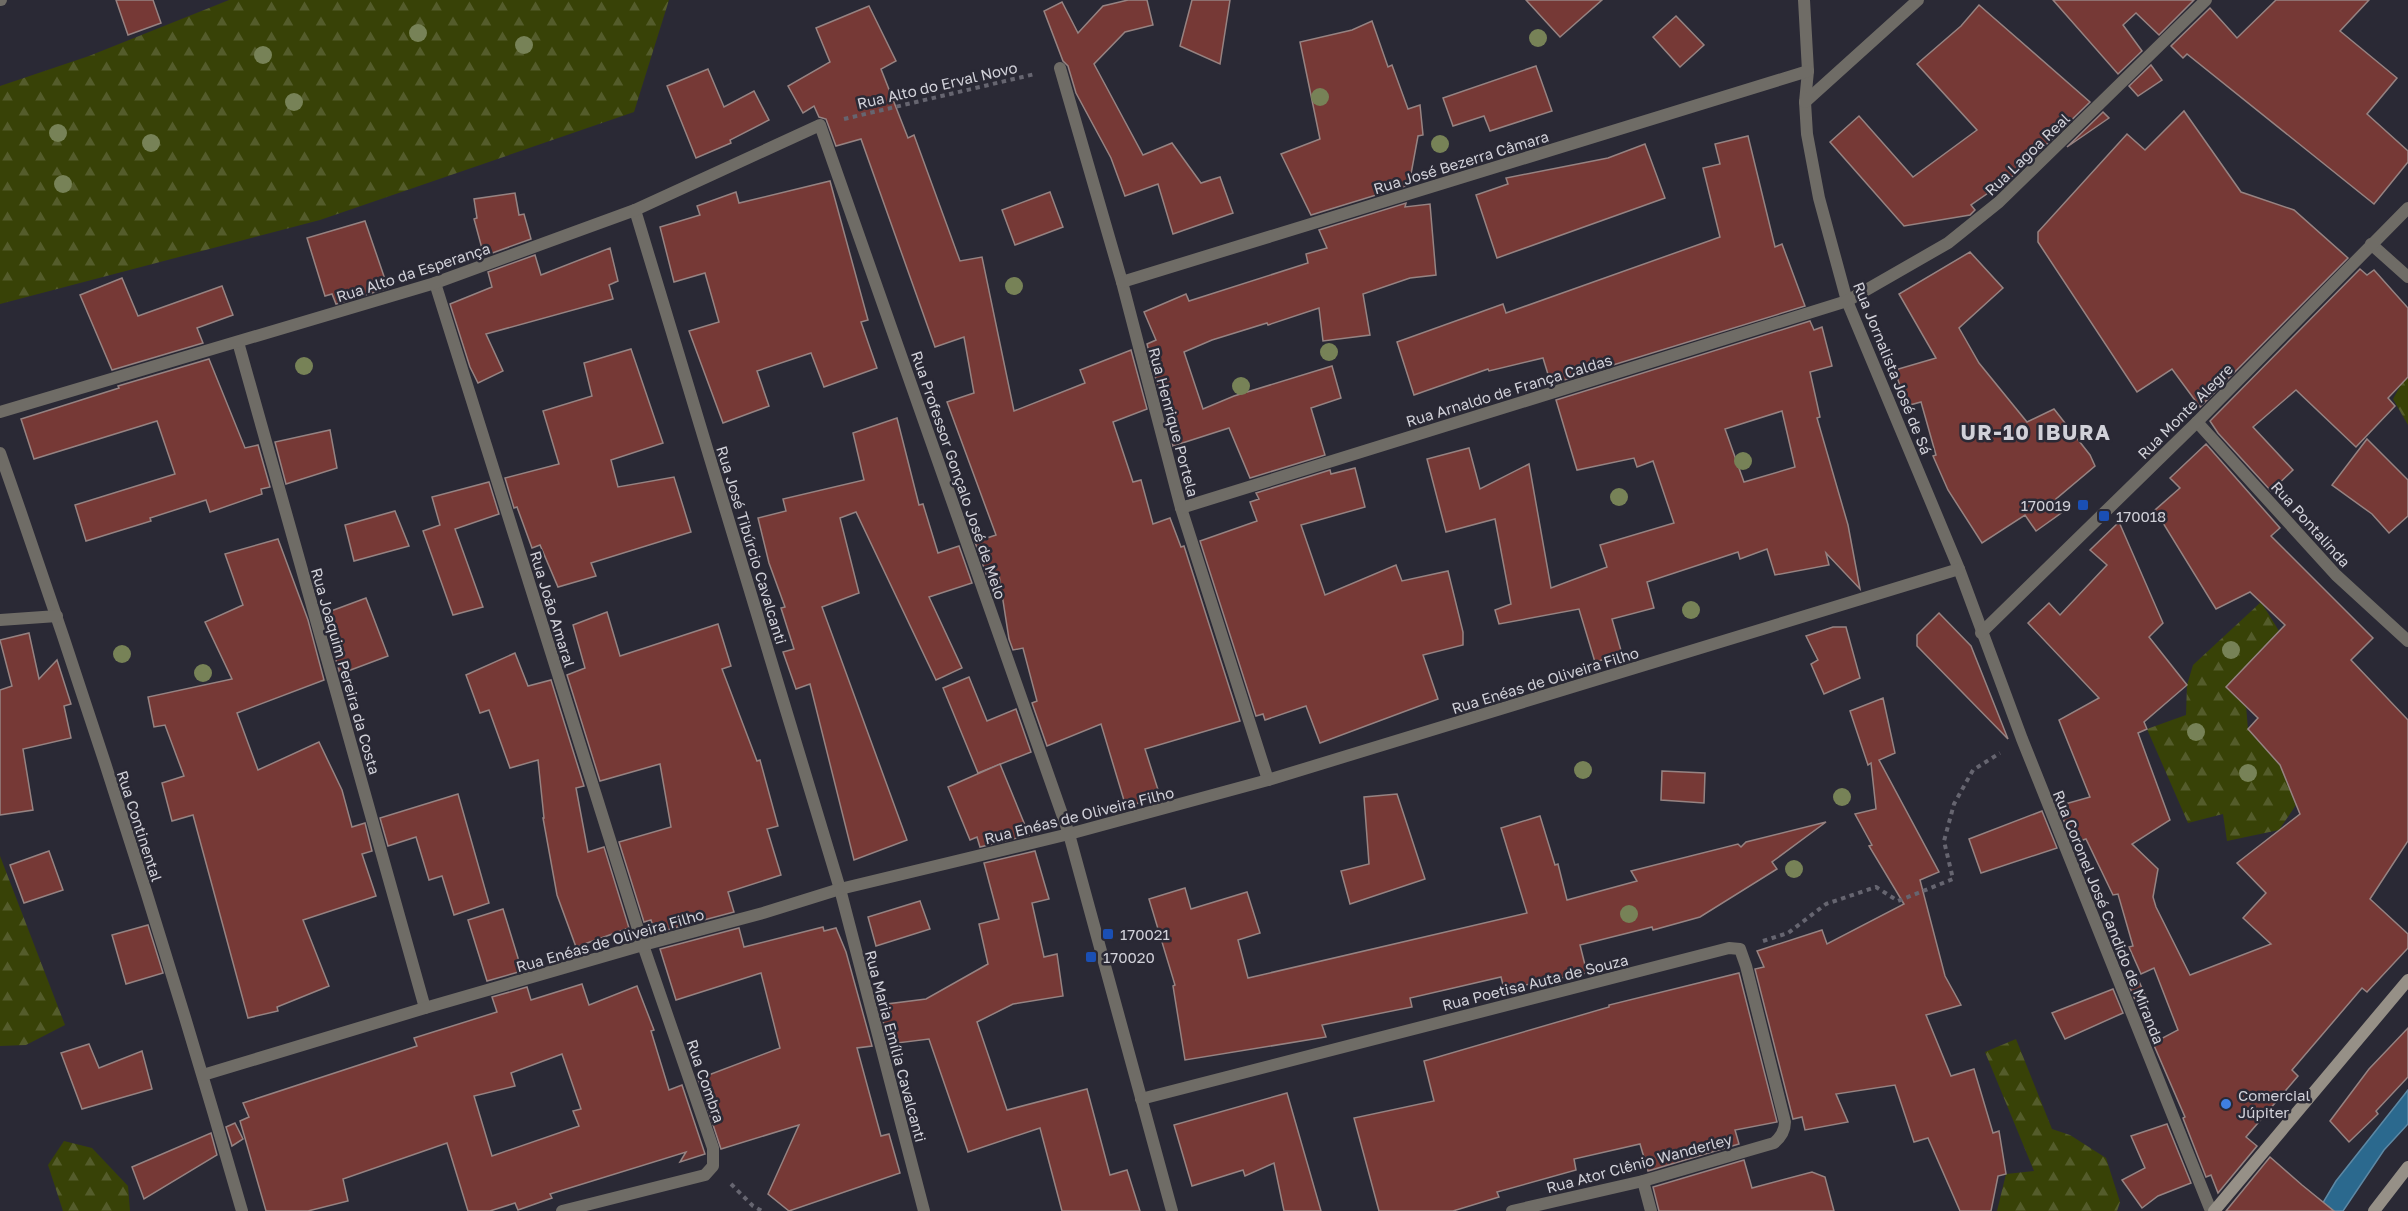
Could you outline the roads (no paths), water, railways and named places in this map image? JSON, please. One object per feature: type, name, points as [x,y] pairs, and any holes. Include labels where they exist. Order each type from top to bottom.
[{"type":"main road","points":[[2212,1211],[2408,980]]},
{"type":"main road","points":[[2374,1211],[2408,1167]]},
{"type":"street","points":[[1804,0],[1808,71]]},
{"type":"street","points":[[1805,102],[1918,0]]},
{"type":"street","name":"Rua Lagoa Real","points":[[1847,301],[1948,243],[1999,202],[2205,0]]},
{"type":"street","name":"Rua Henrique Portela","points":[[1060,68],[1122,282],[1181,508],[1268,780]]},
{"type":"street","name":"Rua Jornalista José de Sá","points":[[1808,71],[1805,102],[1807,134],[1819,198],[1847,301],[1959,569],[1981,633]]},
{"type":"street","name":"Rua José Bezerra Câmara","points":[[1122,282],[1808,71]]},
{"type":"street","name":"Rua Alto da Esperança","points":[[1,411],[435,283],[635,210],[820,125]]},
{"type":"street","name":"Rua Professor Gonçalo José de Melo","points":[[820,125],[1069,834],[1172,1211]]},
{"type":"street","name":"Rua Monte Alegre","points":[[1981,633],[2197,422],[2408,208]]},
{"type":"street","name":"Rua José Tibúrcio Cavalcanti","points":[[635,210],[840,889]]},
{"type":"street","points":[[2371,244],[2408,277]]},
{"type":"street","name":"Rua João Amaral","points":[[435,283],[643,945]]},
{"type":"street","name":"Rua Arnaldo de França Caldas","points":[[1181,508],[1847,301]]},
{"type":"street","name":"Rua Joaquim Pereira da Costa","points":[[238,342],[425,1008]]},
{"type":"street","name":"Rua Pontalinda","points":[[2197,422],[2336,575],[2408,641]]},
{"type":"street","name":"Rua Continental","points":[[0,453],[57,616],[203,1075],[242,1211]]},
{"type":"street","name":"Rua Enéas de Oliveira Filho","points":[[203,1075],[425,1008],[643,945],[764,913],[840,889],[1069,834],[1268,780],[1959,569]]},
{"type":"street","points":[[0,620],[57,616]]},
{"type":"street","name":"Rua Coronel José Candido de Miranda","points":[[1981,633],[2212,1211]]},
{"type":"street","name":"Rua Maria Emília Cavalcanti","points":[[840,889],[924,1211]]},
{"type":"street","name":"Rua Combra","points":[[561,1211],[705,1175],[713,1166],[713,1148],[643,945]]},
{"type":"street","name":"Rua Poetisa Auta de Souza","points":[[1141,1099],[1729,948],[1740,949],[1746,966],[1785,1122],[1782,1135],[1774,1143]]},
{"type":"street","name":"Rua Ator Clênio Wanderley","points":[[1512,1211],[1643,1181],[1774,1143]]},
{"type":"street","points":[[1643,1181],[1652,1211]]},
{"type":"water","points":[[2408,1090],[2408,1124],[2384,1150],[2343,1211],[2318,1211],[2336,1181]]},
{"type":"place","name":"170019","points":[[2083,505]]},
{"type":"place","name":"170018","points":[[2104,516]]},
{"type":"place","name":"170021","points":[[1108,934]]},
{"type":"place","name":"170020","points":[[1091,957]]},
{"type":"place","name":"Comercial Júpiter","points":[[2226,1104]]},
{"type":"district","name":"UR-10 IBURA","points":[[2036,432]]}]
